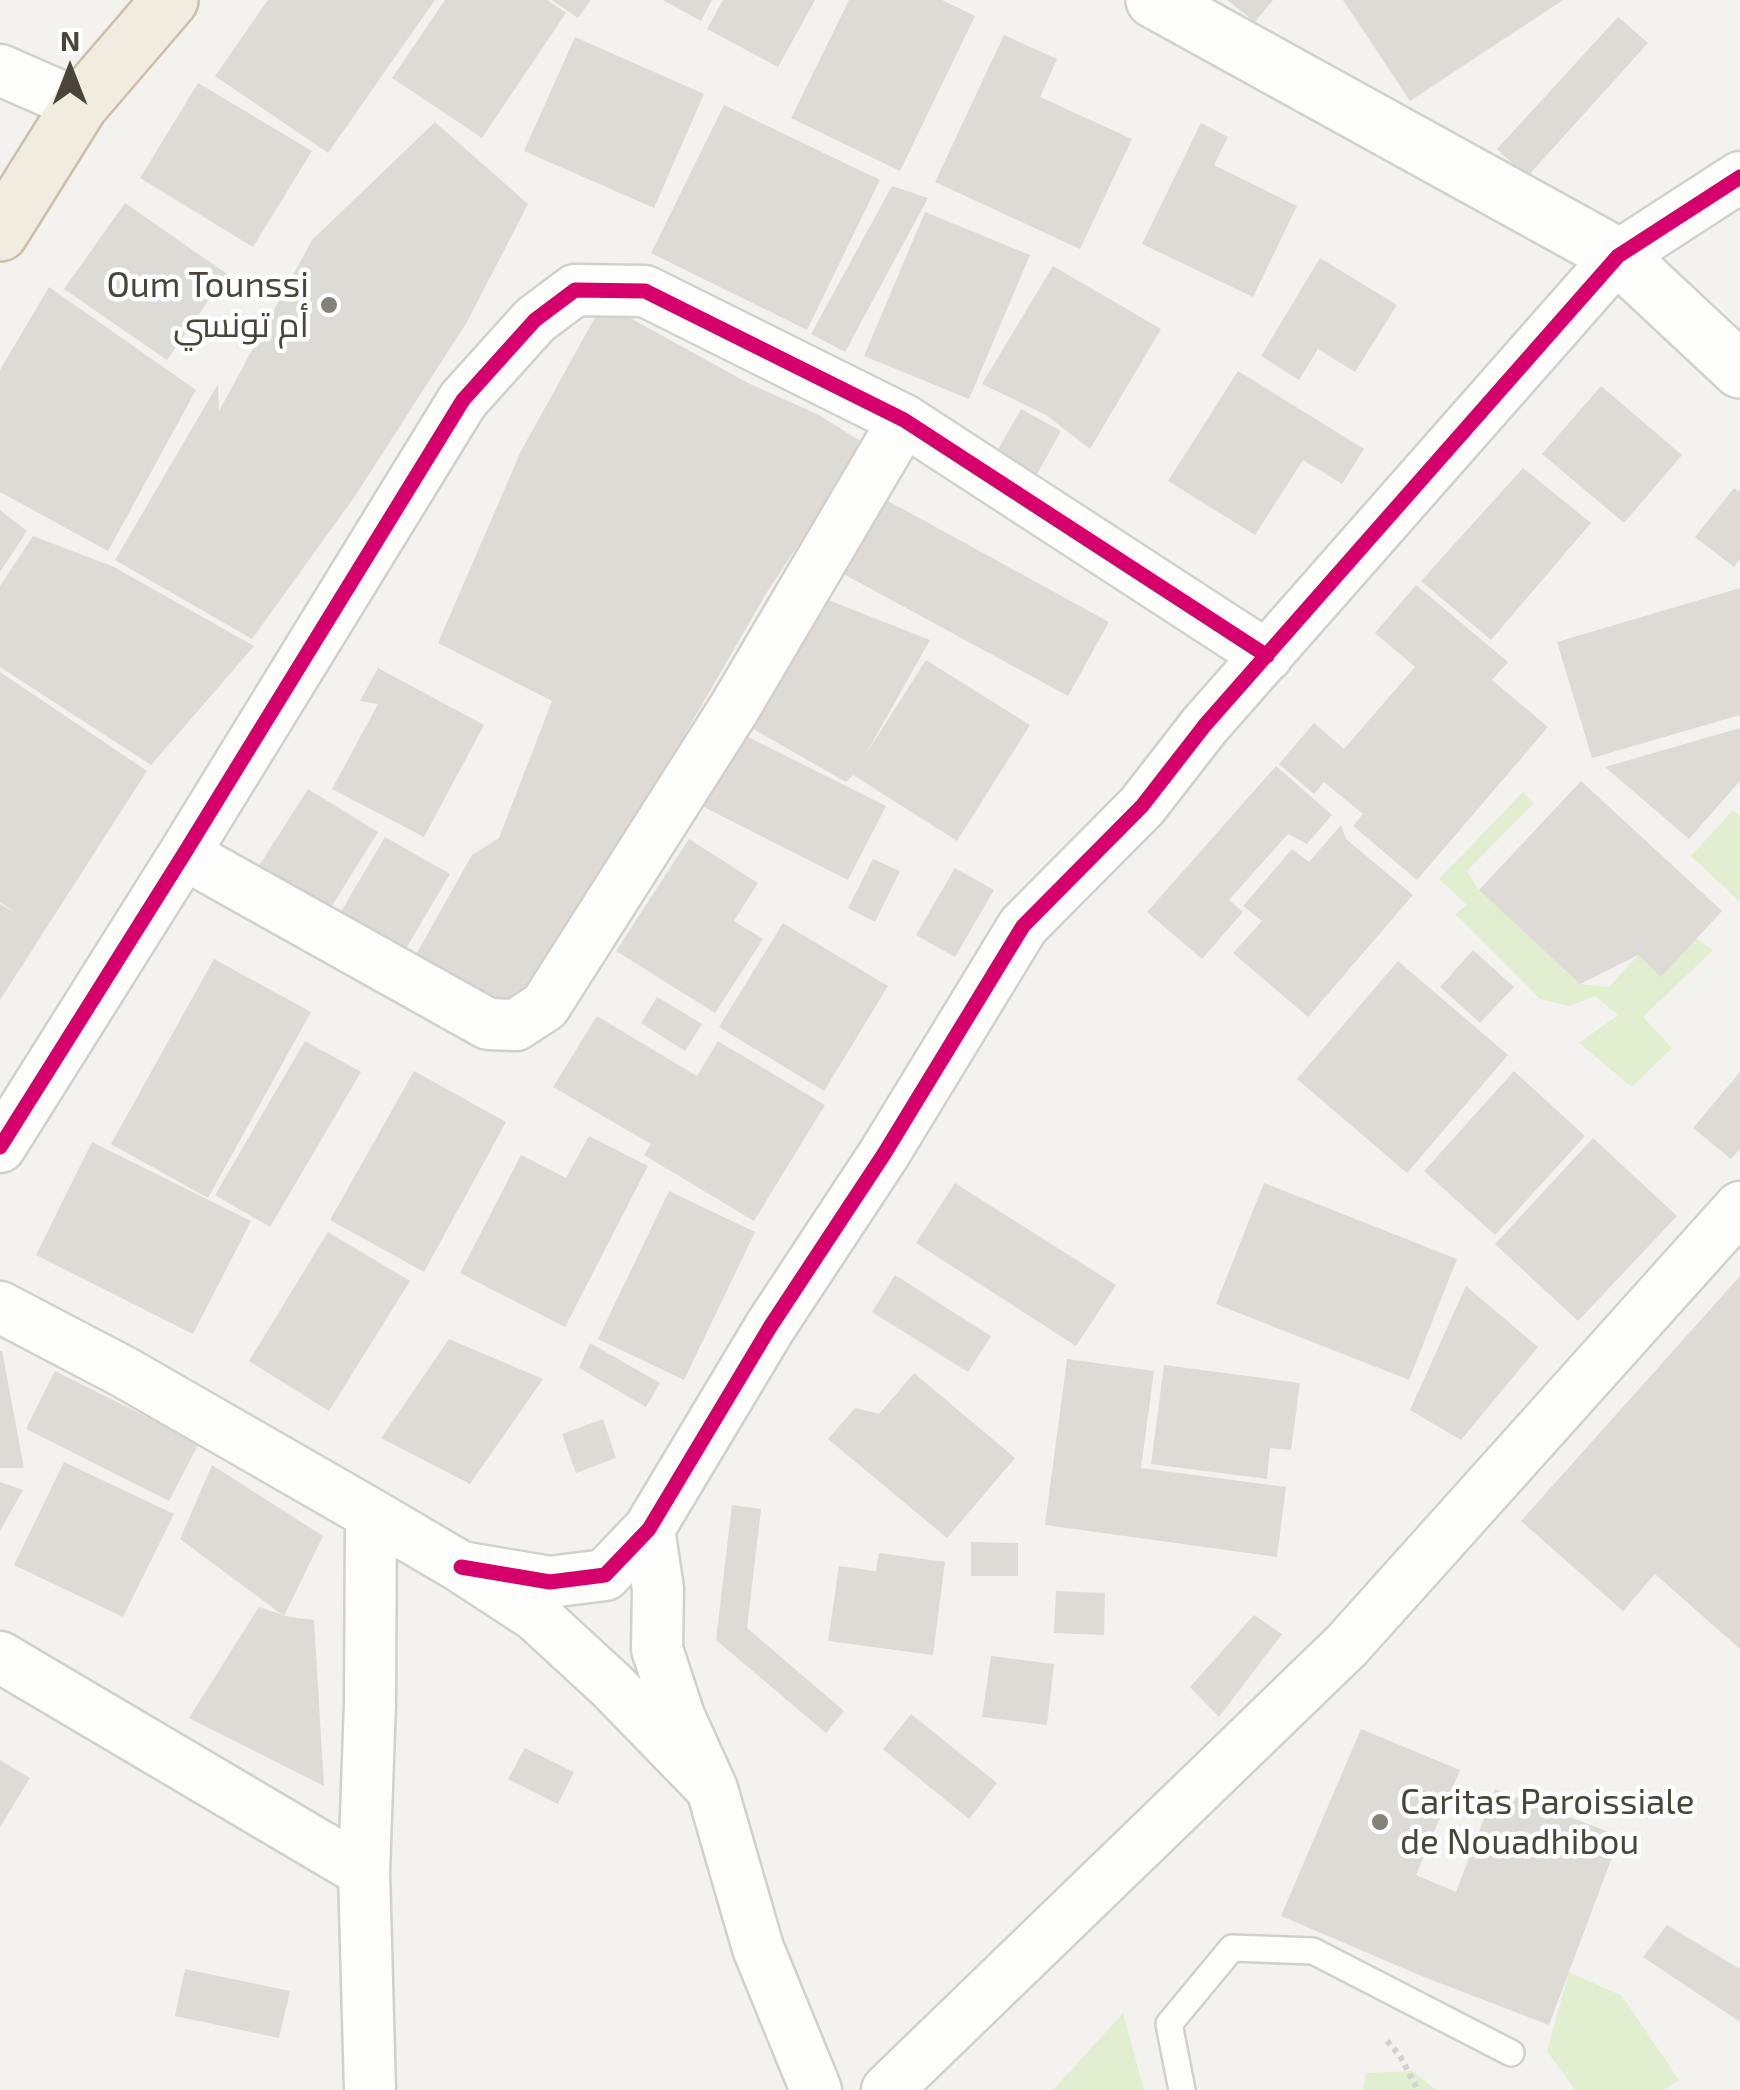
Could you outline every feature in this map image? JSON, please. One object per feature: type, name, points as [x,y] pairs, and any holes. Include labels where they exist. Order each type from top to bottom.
[{"type":"highway","points":[[0,233],[80,104],[170,0]]},
{"type":"street","points":[[1154,0],[1618,256],[1740,370]]},
{"type":"street","points":[[0,70],[80,104]]},
{"type":"street","points":[[461,1567],[550,1582],[605,1575],[649,1529],[770,1327],[884,1154],[1023,926],[1142,806],[1206,724],[1618,256],[1740,177]]},
{"type":"street","points":[[0,1146],[463,400],[535,320],[575,290],[645,291],[904,420],[1266,656]]},
{"type":"street","points":[[184,854],[488,1024],[516,1025],[545,1006],[556,990],[735,707],[904,420]]},
{"type":"street","points":[[888,2090],[1347,1645],[1740,1206]]},
{"type":"street","points":[[0,1306],[124,1372],[371,1514],[536,1616],[612,1686],[712,1789]]},
{"type":"street","points":[[370,2090],[364,1872],[371,1514]]},
{"type":"street","points":[[649,1529],[658,1589],[657,1649],[680,1716],[712,1789],[758,1948],[816,2090]]},
{"type":"street","points":[[0,1657],[364,1872]]},
{"type":"lane","points":[[1182,2090],[1169,2024],[1232,1948],[1313,1950],[1511,2053]]},
{"type":"green space","points":[[1523,792],[1534,803],[1467,871],[1479,890],[1580,984],[1609,987],[1638,955],[1661,976],[1696,938],[1713,950],[1643,1017],[1672,1048],[1632,1087],[1579,1043],[1618,1015],[1595,996],[1569,1006],[1540,999],[1455,914],[1467,905],[1439,879]]},
{"type":"green space","points":[[1733,810],[1740,817],[1740,902],[1691,856]]},
{"type":"green space","points":[[1569,1972],[1622,1996],[1679,2080],[1664,2090],[1575,2090],[1547,2051]]},
{"type":"green space","points":[[1123,2013],[1144,2090],[1053,2090]]},
{"type":"green space","points":[[1413,2071],[1436,2090],[1363,2090],[1366,2073]]},
{"type":"building","points":[[268,0],[435,0],[328,153],[215,76]]},
{"type":"building","points":[[445,0],[547,0],[566,13],[482,138],[392,78]]},
{"type":"building","points":[[552,0],[591,0],[578,18]]},
{"type":"building","points":[[663,0],[712,0],[701,21]]},
{"type":"building","points":[[723,0],[815,0],[778,67],[707,29]]},
{"type":"building","points":[[849,0],[942,0],[975,16],[900,171],[791,118]]},
{"type":"building","points":[[1227,0],[1273,0],[1255,22]]},
{"type":"building","points":[[1343,0],[1563,0],[1410,101]]},
{"type":"building","points":[[1618,17],[1648,43],[1527,177],[1497,149]]},
{"type":"building","points":[[1004,35],[1057,59],[1040,97],[1132,139],[1080,249],[935,182]]},
{"type":"building","points":[[575,37],[704,94],[654,208],[524,151]]},
{"type":"building","points":[[198,83],[312,151],[253,247],[140,178]]},
{"type":"building","points":[[724,105],[880,180],[807,330],[651,253]]},
{"type":"building","points":[[435,122],[528,204],[467,322],[355,496],[252,639],[115,560],[218,384],[219,411],[312,240]]},
{"type":"building","points":[[1201,123],[1228,137],[1214,165],[1297,206],[1253,297],[1142,244]]},
{"type":"building","points":[[892,186],[928,198],[845,352],[811,334]]},
{"type":"building","points":[[125,203],[227,274],[167,360],[64,289]]},
{"type":"building","points":[[925,212],[1030,255],[969,399],[864,356]]},
{"type":"building","points":[[1320,258],[1397,305],[1355,372],[1318,349],[1299,380],[1261,356]]},
{"type":"building","points":[[1053,266],[1161,329],[1090,449],[1046,415],[982,384]]},
{"type":"building","points":[[49,287],[196,390],[108,551],[0,492],[0,370]]},
{"type":"building","points":[[603,303],[748,383],[819,415],[865,444],[767,592],[524,1018],[414,958],[472,855],[499,838],[552,701],[438,643],[521,451]]},
{"type":"building","points":[[1238,371],[1364,449],[1342,484],[1303,460],[1255,535],[1168,481]]},
{"type":"building","points":[[1601,386],[1682,455],[1624,523],[1542,454]]},
{"type":"building","points":[[1021,409],[1061,431],[1036,476],[996,453]]},
{"type":"building","points":[[1523,468],[1591,523],[1491,640],[1421,581]]},
{"type":"building","points":[[1734,488],[1740,492],[1740,559],[1734,567],[1695,537]]},
{"type":"building","points":[[879,496],[1109,622],[1068,696],[838,571]]},
{"type":"building","points":[[0,510],[27,531],[0,572]]},
{"type":"building","points":[[33,536],[114,567],[254,646],[151,765],[0,667],[0,586]]},
{"type":"building","points":[[1416,585],[1508,662],[1492,680],[1548,727],[1417,880],[1353,826],[1363,814],[1324,782],[1314,794],[1279,764],[1314,723],[1344,749],[1415,667],[1375,633]]},
{"type":"building","points":[[1740,588],[1740,715],[1592,758],[1557,642]]},
{"type":"building","points":[[808,592],[930,640],[864,757],[926,660],[1030,725],[957,841],[853,775],[846,782],[741,722]]},
{"type":"building","points":[[378,668],[484,725],[424,837],[332,789],[378,704],[360,701]]},
{"type":"building","points":[[0,672],[147,771],[0,1000],[0,904],[16,913],[0,902]]},
{"type":"building","points":[[1740,728],[1740,781],[1689,839],[1605,767]]},
{"type":"building","points":[[734,730],[886,806],[848,880],[696,803]]},
{"type":"building","points":[[1276,766],[1332,815],[1307,844],[1288,834],[1229,900],[1243,912],[1202,959],[1147,912]]},
{"type":"building","points":[[1581,781],[1722,911],[1661,977],[1638,955],[1580,984],[1479,890]]},
{"type":"building","points":[[308,789],[378,832],[325,917],[255,872]]},
{"type":"building","points":[[1341,825],[1346,839],[1413,895],[1308,1017],[1233,953],[1262,921],[1243,906],[1292,849],[1309,862]]},
{"type":"building","points":[[385,837],[450,874],[401,957],[336,920]]},
{"type":"building","points":[[689,839],[758,883],[734,921],[763,939],[715,1013],[616,951]]},
{"type":"building","points":[[873,859],[900,871],[875,922],[848,908]]},
{"type":"building","points":[[955,868],[994,890],[955,957],[916,935]]},
{"type":"building","points":[[783,923],[888,986],[824,1091],[719,1027]]},
{"type":"building","points":[[1473,950],[1514,987],[1480,1023],[1440,987]]},
{"type":"building","points":[[214,959],[311,1012],[208,1198],[111,1144]]},
{"type":"building","points":[[1398,961],[1508,1055],[1407,1173],[1297,1079]]},
{"type":"building","points":[[657,997],[702,1024],[685,1051],[641,1023]]},
{"type":"building","points":[[597,1016],[697,1076],[718,1041],[825,1105],[754,1221],[644,1155],[651,1144],[553,1087]]},
{"type":"building","points":[[305,1041],[361,1072],[270,1227],[215,1195]]},
{"type":"building","points":[[414,1071],[506,1122],[424,1272],[330,1220]]},
{"type":"building","points":[[1514,1071],[1585,1136],[1495,1235],[1424,1171]]},
{"type":"building","points":[[1740,1072],[1740,1149],[1731,1159],[1693,1128]]},
{"type":"building","points":[[589,1136],[648,1166],[565,1327],[460,1273],[521,1155],[566,1178]]},
{"type":"building","points":[[1593,1138],[1677,1216],[1578,1321],[1495,1244]]},
{"type":"building","points":[[92,1142],[251,1221],[193,1334],[36,1255]]},
{"type":"building","points":[[955,1183],[1116,1285],[1076,1346],[916,1243]]},
{"type":"building","points":[[1264,1183],[1457,1259],[1409,1380],[1216,1304]]},
{"type":"building","points":[[669,1191],[755,1232],[684,1380],[598,1339]]},
{"type":"building","points":[[328,1232],[410,1281],[329,1411],[249,1361]]},
{"type":"building","points":[[895,1275],[991,1336],[968,1372],[872,1312]]},
{"type":"building","points":[[1740,1276],[1740,1649],[1655,1574],[1623,1611],[1521,1521]]},
{"type":"building","points":[[1466,1286],[1538,1347],[1461,1440],[1410,1410]]},
{"type":"building","points":[[449,1339],[543,1379],[470,1484],[381,1438]]},
{"type":"building","points":[[590,1343],[660,1383],[646,1407],[579,1368]]},
{"type":"building","points":[[2,1351],[24,1468],[0,1468]]},
{"type":"building","points":[[1067,1359],[1154,1371],[1141,1468],[1286,1487],[1277,1557],[1045,1525]]},
{"type":"building","points":[[1164,1365],[1300,1383],[1291,1450],[1270,1448],[1267,1479],[1151,1464]]},
{"type":"building","points":[[55,1371],[199,1443],[169,1501],[26,1429]]},
{"type":"building","points":[[914,1373],[1015,1458],[947,1538],[828,1439],[855,1408],[879,1414]]},
{"type":"building","points":[[603,1419],[616,1458],[576,1473],[562,1434]]},
{"type":"building","points":[[64,1462],[174,1514],[123,1617],[14,1565]]},
{"type":"building","points":[[212,1465],[323,1536],[284,1616],[180,1539]]},
{"type":"building","points":[[0,1482],[23,1490],[0,1531]]},
{"type":"building","points":[[732,1505],[761,1509],[747,1628],[844,1711],[826,1733],[716,1640]]},
{"type":"building","points":[[971,1542],[1018,1543],[1018,1576],[971,1576]]},
{"type":"building","points":[[879,1553],[945,1562],[933,1655],[828,1641],[839,1566],[876,1571]]},
{"type":"building","points":[[1056,1591],[1105,1593],[1104,1635],[1054,1633]]},
{"type":"building","points":[[259,1607],[314,1620],[324,1786],[189,1718]]},
{"type":"building","points":[[1254,1615],[1282,1634],[1219,1717],[1190,1687]]},
{"type":"building","points":[[991,1656],[1054,1664],[1047,1725],[982,1717]]},
{"type":"building","points":[[911,1714],[997,1783],[969,1819],[883,1749]]},
{"type":"building","points":[[1361,1729],[1460,1770],[1416,1875],[1456,1892],[1495,1789],[1620,1836],[1549,2025],[1281,1916]]},
{"type":"building","points":[[525,1748],[574,1772],[558,1804],[508,1779]]},
{"type":"building","points":[[0,1760],[30,1778],[0,1827]]},
{"type":"building","points":[[1667,1925],[1740,1969],[1740,2022],[1643,1957]]},
{"type":"building","points":[[185,1969],[290,1991],[279,2038],[175,2016]]},
{"type":"cycle path","points":[[461,1567],[550,1582],[605,1575],[649,1529],[770,1327],[884,1154],[1023,926],[1142,806],[1205,725],[1618,256],[1740,177]]},
{"type":"cycle path","points":[[0,1147],[463,400],[535,320],[575,290],[645,291],[904,420],[1267,656]]},
{"type":"place","name":"Oum Tounssi أم تونسي","points":[[329,305]]},
{"type":"place","name":"Caritas Paroissiale de Nouadhibou","points":[[1380,1822]]}]
